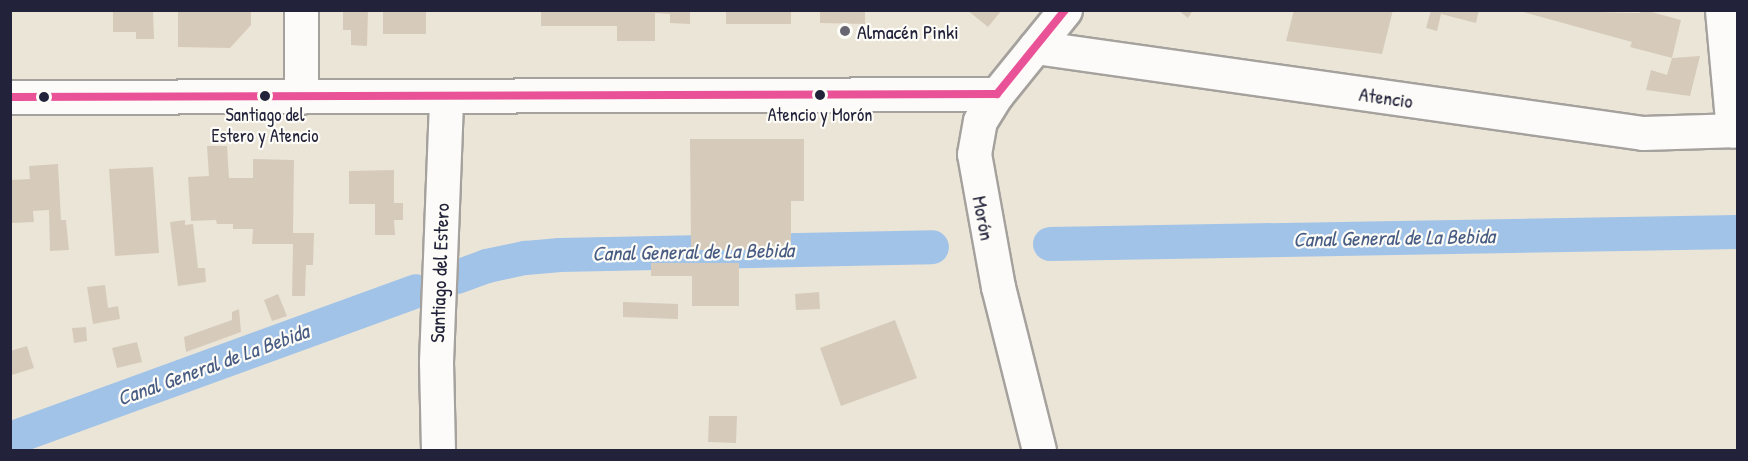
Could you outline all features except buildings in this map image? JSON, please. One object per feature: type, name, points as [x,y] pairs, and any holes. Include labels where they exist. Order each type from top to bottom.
[{"type":"street","points":[[301,10],[301,96]]},
{"type":"street","name":"Morón","points":[[1039,450],[998,287],[975,171],[974,147],[980,121],[997,94],[1065,10]]},
{"type":"street","points":[[1722,10],[1735,130]]},
{"type":"street","name":"Atencio","points":[[1035,47],[1643,133],[1735,130]]},
{"type":"street","points":[[10,97],[997,94]]},
{"type":"street","name":"Santiago del Estero","points":[[438,450],[436,362],[446,96]]},
{"type":"waterway","name":"Canal General de La Bebida","points":[[1050,244],[1738,232]]},
{"type":"waterway","name":"Canal General de La Bebida","points":[[457,277],[487,266],[526,258],[560,255],[932,247]]},
{"type":"waterway","name":"Canal General de La Bebida","points":[[10,439],[416,291]]},
{"type":"transit line","points":[[997,94],[1065,10]]},
{"type":"transit line","points":[[10,97],[997,94]]},
{"type":"place","name":"Almacén Pinki","points":[[845,31]]},
{"type":"place","name":"Atencio y Morón","points":[[820,95]]},
{"type":"place","name":"Santiago del Estero y Atencio","points":[[265,96]]}]
